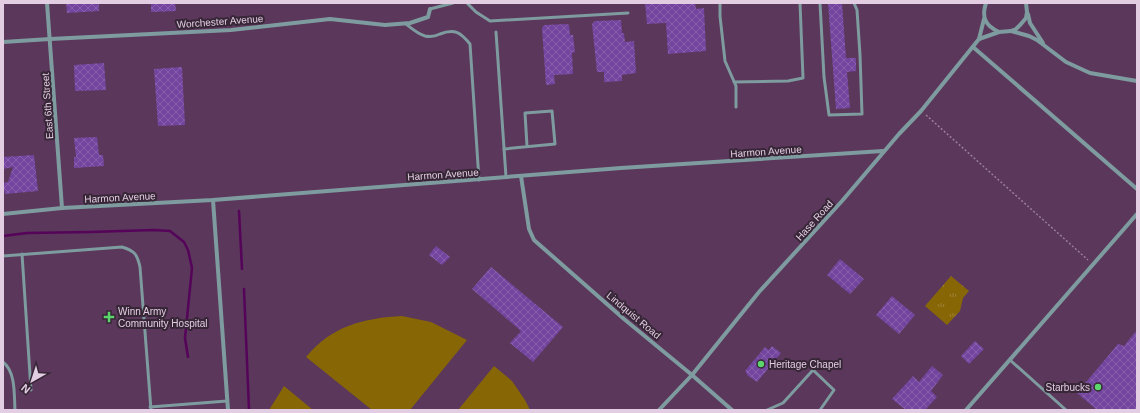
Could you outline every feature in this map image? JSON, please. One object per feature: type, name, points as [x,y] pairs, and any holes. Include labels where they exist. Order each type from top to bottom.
[{"type":"street","name":"East 6th Street","points":[[47,3],[62,208]]},
{"type":"street","points":[[981,3],[984,10]]},
{"type":"street","points":[[979,40],[986,3]]},
{"type":"street","points":[[1026,3],[1030,23],[1044,45]]},
{"type":"street","name":"Worchester Avenue","points":[[3,42],[231,30],[330,19],[384,25],[410,23],[428,17],[430,9]]},
{"type":"street","points":[[979,40],[999,32],[1016,29],[1026,18],[1027,12]]},
{"type":"street","points":[[984,17],[992,29],[999,32]]},
{"type":"street","points":[[1011,31],[1029,36],[1044,45],[1066,62],[1090,72],[1137,81]]},
{"type":"street","name":"Hase Road","points":[[659,410],[692,375],[759,292],[921,111],[979,40]]},
{"type":"street","points":[[973,47],[1137,189]]},
{"type":"street","name":"Harmon Avenue","points":[[3,214],[62,208],[213,200],[621,168],[884,151]]},
{"type":"street","name":"Lindquist Road","points":[[521,176],[530,229],[534,240],[624,319],[732,410]]},
{"type":"street","points":[[213,200],[228,410]]},
{"type":"street","points":[[966,410],[1137,214]]},
{"type":"lane","points":[[430,9],[453,3]]},
{"type":"lane","points":[[467,3],[476,12],[490,21],[628,13]]},
{"type":"lane","points":[[720,3],[724,61],[736,86],[736,107]]},
{"type":"lane","points":[[734,82],[788,81],[803,78],[800,3]]},
{"type":"lane","points":[[820,3],[824,77],[829,116],[862,114],[857,10],[854,3]]},
{"type":"lane","points":[[405,23],[424,36],[435,36],[445,31],[454,31],[463,36],[470,44],[479,180]]},
{"type":"lane","points":[[496,32],[506,177]]},
{"type":"lane","points":[[504,149],[555,144],[552,111],[526,113],[527,146]]},
{"type":"lane","points":[[3,256],[122,247],[131,250],[138,257],[140,267],[150,409],[227,401]]},
{"type":"lane","points":[[22,254],[31,390]]},
{"type":"lane","points":[[1010,360],[1066,410]]},
{"type":"lane","points":[[3,362],[11,373],[15,410]]},
{"type":"lane","points":[[767,410],[783,403],[812,370],[834,390],[820,410]]},
{"type":"path","points":[[921,111],[1093,264]]},
{"type":"green space","points":[[951,276],[969,291],[963,298],[960,311],[947,325],[925,306]]},
{"type":"green space","points":[[402,316],[431,322],[467,340],[410,410],[372,410],[306,357],[316,346],[337,331],[374,319]]},
{"type":"green space","points":[[494,366],[512,381],[530,410],[458,410]]},
{"type":"green space","points":[[284,386],[313,410],[269,410]]},
{"type":"building","points":[[66,3],[99,3],[99,11],[67,13]]},
{"type":"building","points":[[151,3],[175,3],[176,11],[151,12]]},
{"type":"building","points":[[645,3],[695,3],[696,9],[704,8],[706,51],[668,54],[666,23],[647,24]]},
{"type":"building","points":[[828,3],[842,3],[846,58],[856,58],[856,71],[847,72],[850,108],[836,109]]},
{"type":"building","points":[[621,20],[622,33],[624,33],[625,42],[634,41],[636,73],[622,75],[622,81],[604,82],[604,72],[597,72],[592,24],[595,21]]},
{"type":"building","points":[[544,25],[569,25],[570,35],[573,35],[575,53],[572,52],[573,74],[554,75],[555,84],[546,85],[542,28]]},
{"type":"building","points":[[104,63],[106,90],[75,91],[74,65]]},
{"type":"building","points":[[182,67],[185,125],[158,126],[154,69]]},
{"type":"building","points":[[97,137],[99,155],[103,155],[104,166],[74,168],[74,157],[76,157],[74,138]]},
{"type":"building","points":[[34,155],[38,191],[5,194],[3,183],[8,182],[13,167],[3,169],[3,157]]},
{"type":"building","points":[[436,246],[450,257],[442,265],[429,255]]},
{"type":"building","points":[[840,259],[864,279],[850,294],[827,275]]},
{"type":"building","points":[[491,267],[563,327],[533,362],[510,343],[521,331],[472,289]]},
{"type":"building","points":[[892,296],[915,315],[899,334],[876,315]]},
{"type":"building","points":[[1137,330],[1137,410],[1097,410],[1077,393],[1118,344],[1124,346]]},
{"type":"building","points":[[975,341],[984,349],[969,364],[961,356]]},
{"type":"building","points":[[772,346],[781,353],[757,382],[747,375],[745,371],[765,347],[769,350]]},
{"type":"building","points":[[932,366],[943,375],[931,391],[937,397],[925,410],[906,410],[892,399],[913,376],[919,382]]},
{"type":"waterway","points":[[239,211],[242,269]]},
{"type":"waterway","points":[[3,236],[27,233],[154,230],[170,231],[184,242],[188,250],[192,268],[185,338],[188,357]]},
{"type":"waterway","points":[[244,289],[249,410]]},
{"type":"place","name":"Winn Army Community Hospital","points":[[109,317]]},
{"type":"place","name":"Heritage Chapel","points":[[761,364]]},
{"type":"place","name":"Starbucks","points":[[1098,387]]}]
